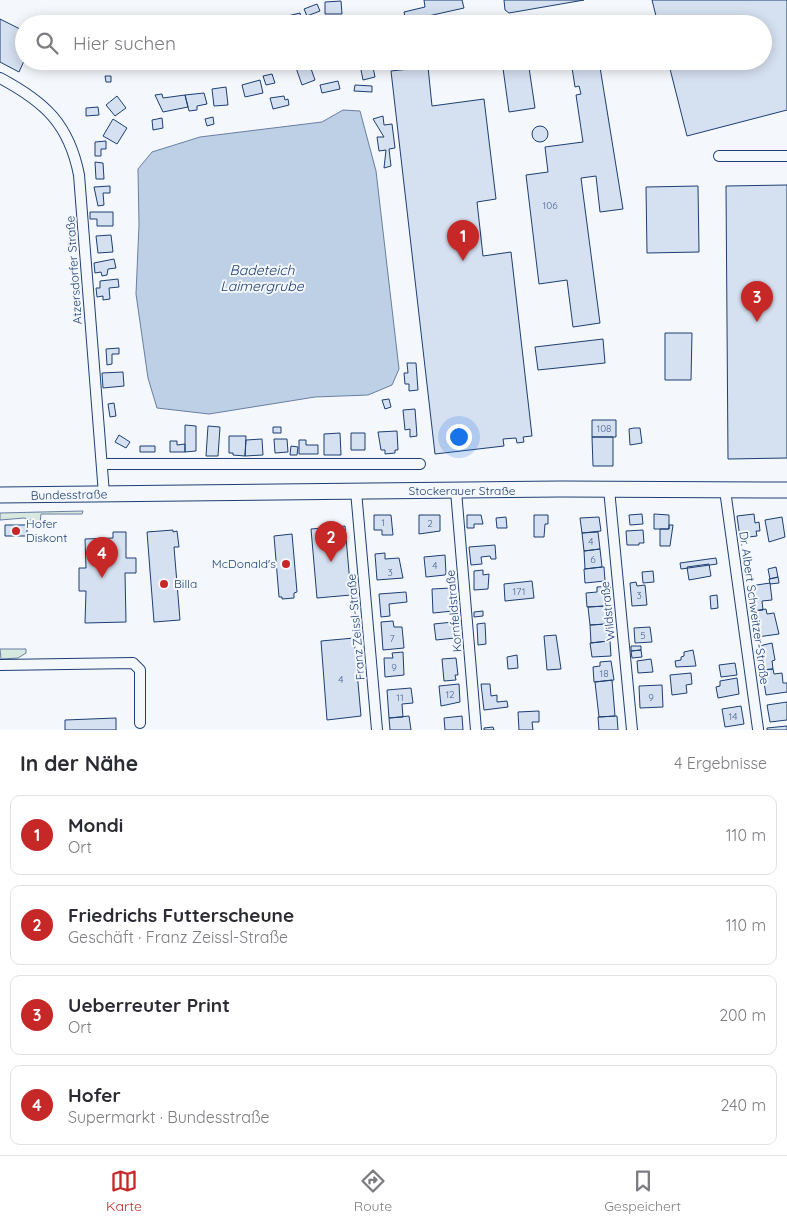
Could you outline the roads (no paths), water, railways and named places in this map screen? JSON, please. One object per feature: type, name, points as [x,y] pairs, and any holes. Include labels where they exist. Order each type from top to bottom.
[{"type":"main road","name":"Stockerauer Straße","points":[[137,494],[609,489],[787,490]]},
{"type":"main road","name":"Bundesstraße","points":[[0,495],[137,494]]},
{"type":"street","name":"Atzersdorfer Straße","points":[[0,78],[28,94],[47,108],[68,136],[80,175],[104,494]]},
{"type":"street","points":[[719,156],[787,156]]},
{"type":"street","points":[[102,464],[420,464]]},
{"type":"street","name":"Wildstraße","points":[[609,489],[632,730]]},
{"type":"street","name":"Kornfeldstraße","points":[[456,490],[476,730]]},
{"type":"street","name":"Dr. Albert Schweitzer-Straße","points":[[724,490],[758,729]]},
{"type":"street","name":"Franz Zeissl-Straße","points":[[356,491],[377,730]]},
{"type":"street","points":[[0,665],[133,663],[140,670],[140,723]]},
{"type":"water","name":"Badeteich Laimergrube","points":[[343,110],[360,111],[376,171],[399,369],[392,385],[368,395],[315,397],[209,414],[157,408],[148,378],[136,294],[139,225],[138,169],[152,152],[200,137],[322,122]]},
{"type":"place","name":"Mondi","points":[[463,261]]},
{"type":"place","name":"Ueberreuter Print","points":[[757,322]]},
{"type":"place","name":"Hofer Diskont","points":[[16,531]]},
{"type":"place","name":"Friedrichs Futterscheune","points":[[331,562]]},
{"type":"place","name":"McDonald's","points":[[286,564]]},
{"type":"place","name":"Hofer","points":[[102,578]]},
{"type":"place","name":"Billa","points":[[164,584]]}]
